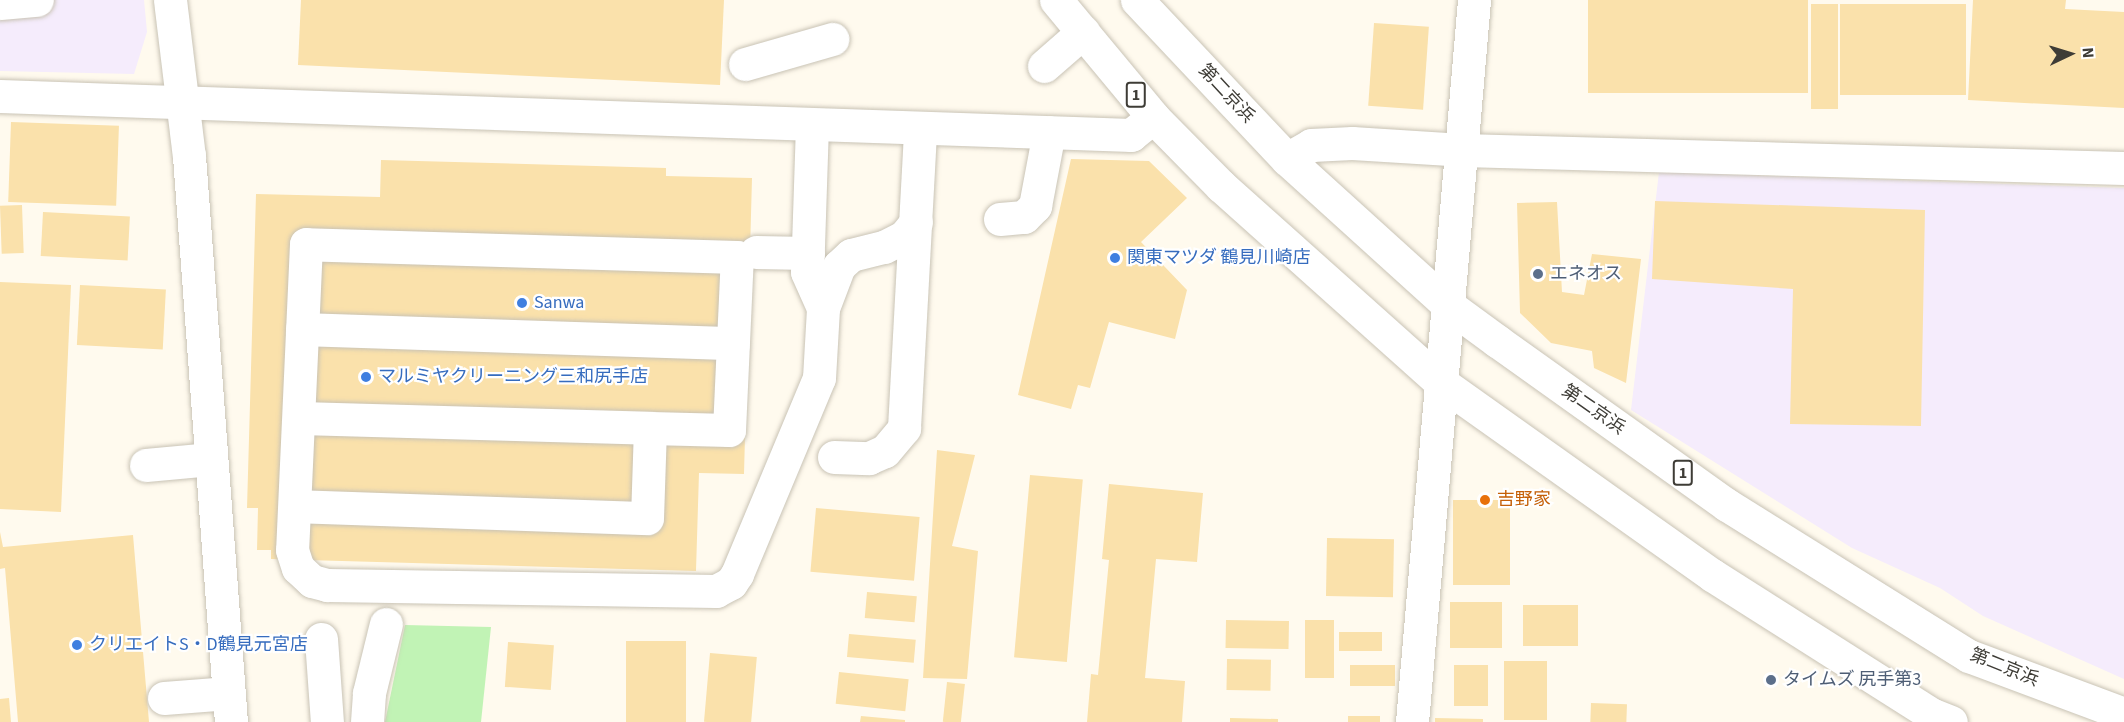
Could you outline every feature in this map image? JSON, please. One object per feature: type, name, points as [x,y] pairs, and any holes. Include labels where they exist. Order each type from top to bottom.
[{"type":"main road","points":[[0,3],[37,0]]},
{"type":"main road","points":[[164,698],[230,708],[189,156],[180,102],[170,0]]},
{"type":"main road","name":"1","points":[[1056,0],[1153,117],[1221,186],[1440,381],[1712,575],[1933,715],[1951,722]]},
{"type":"main road","name":"第二京浜","points":[[1137,0],[1287,159],[1448,305],[1727,505],[1969,656],[2124,714]]},
{"type":"main road","points":[[1412,722],[1474,0]]},
{"type":"main road","points":[[1044,66],[1083,32]]},
{"type":"main road","points":[[745,64],[832,39]]},
{"type":"main road","points":[[0,96],[1131,135],[1153,117]]},
{"type":"main road","points":[[812,124],[807,272],[823,308]]},
{"type":"main road","points":[[834,458],[869,458],[885,451],[904,428],[920,128]]},
{"type":"main road","points":[[1000,219],[1024,217],[1035,206],[1049,132]]},
{"type":"main road","points":[[1287,159],[1311,145],[2124,168]]},
{"type":"main road","points":[[298,418],[729,430],[737,256],[306,244],[298,418],[295,506],[292,550],[298,568],[312,581],[327,585],[716,591],[731,583],[737,574],[819,378],[823,308],[839,266],[851,255],[884,247],[904,237],[916,222]]},
{"type":"main road","points":[[884,247],[913,279]]},
{"type":"main road","points":[[756,252],[808,253]]},
{"type":"main road","points":[[302,329],[733,343]]},
{"type":"main road","points":[[295,506],[647,518],[650,428]]},
{"type":"main road","points":[[146,465],[211,459]]},
{"type":"main road","points":[[368,722],[369,693],[386,624]]},
{"type":"main road","points":[[321,639],[327,722]]},
{"type":"shaded area","points":[[0,0],[144,0],[147,32],[134,74],[0,71]]},
{"type":"shaded area","points":[[1659,172],[2124,188],[2124,679],[1983,616],[1940,588],[1852,548],[1631,410]]},
{"type":"green space","points":[[405,625],[491,627],[481,722],[385,722]]},
{"type":"building","points":[[301,0],[724,0],[720,85],[298,65]]},
{"type":"building","points":[[1588,0],[1808,0],[1808,93],[1588,93]]},
{"type":"building","points":[[1973,0],[2066,0],[2065,9],[2124,12],[2124,108],[1968,100]]},
{"type":"building","points":[[1811,4],[1838,4],[1838,109],[1811,109]]},
{"type":"building","points":[[1840,4],[1966,4],[1966,95],[1840,95]]},
{"type":"building","points":[[1374,23],[1429,27],[1423,110],[1368,106]]},
{"type":"building","points":[[11,122],[119,126],[116,206],[8,202]]},
{"type":"building","points":[[1071,159],[1149,161],[1187,198],[1141,242],[1187,290],[1175,339],[1109,322],[1090,388],[1078,385],[1071,409],[1018,395]]},
{"type":"building","points":[[381,160],[666,168],[666,176],[752,178],[744,474],[699,473],[696,571],[271,559],[271,550],[257,550],[258,508],[247,508],[256,194],[380,197]]},
{"type":"building","points":[[1655,201],[1925,210],[1921,426],[1790,424],[1793,289],[1652,279]]},
{"type":"building","points":[[1557,202],[1562,292],[1584,295],[1592,254],[1641,259],[1626,383],[1594,368],[1592,351],[1551,343],[1520,313],[1517,203]]},
{"type":"building","points":[[22,205],[24,253],[2,254],[0,206]]},
{"type":"building","points":[[43,212],[130,217],[128,260],[41,256]]},
{"type":"building","points":[[0,282],[71,285],[61,512],[0,509]]},
{"type":"building","points":[[80,285],[166,290],[163,349],[77,345]]},
{"type":"building","points":[[937,450],[975,455],[952,546],[978,551],[967,679],[923,678]]},
{"type":"building","points":[[1030,475],[1083,480],[1067,662],[1014,657]]},
{"type":"building","points":[[1109,484],[1203,493],[1197,562],[1156,559],[1145,678],[1185,681],[1182,722],[1087,722],[1091,674],[1098,675],[1109,560],[1102,559]]},
{"type":"building","points":[[1453,500],[1510,500],[1510,585],[1453,585]]},
{"type":"building","points":[[816,508],[920,517],[914,581],[810,572]]},
{"type":"building","name":"クリエイトS・D鶴見元宮店","points":[[0,532],[3,547],[133,535],[149,722],[18,722],[5,568],[0,569]]},
{"type":"building","points":[[1327,538],[1394,539],[1393,597],[1326,596]]},
{"type":"building","points":[[867,592],[917,596],[915,622],[865,618]]},
{"type":"building","points":[[1450,602],[1502,602],[1502,648],[1450,648]]},
{"type":"building","points":[[1523,605],[1578,605],[1578,646],[1523,646]]},
{"type":"building","points":[[1226,620],[1289,621],[1289,649],[1226,648]]},
{"type":"building","points":[[1305,620],[1334,620],[1334,678],[1305,678]]},
{"type":"building","points":[[1339,632],[1382,632],[1382,651],[1339,651]]},
{"type":"building","points":[[849,634],[916,640],[914,663],[847,657]]},
{"type":"building","points":[[626,641],[686,641],[686,722],[626,722]]},
{"type":"building","points":[[508,642],[554,645],[551,690],[505,687]]},
{"type":"building","points":[[710,653],[757,657],[751,722],[704,722]]},
{"type":"building","points":[[1227,659],[1271,660],[1270,691],[1226,690]]},
{"type":"building","points":[[1504,661],[1547,661],[1547,720],[1504,720]]},
{"type":"building","points":[[1350,665],[1395,665],[1395,686],[1350,686]]},
{"type":"building","points":[[1454,665],[1488,665],[1488,706],[1454,706]]},
{"type":"building","points":[[839,672],[909,679],[905,711],[836,704]]},
{"type":"building","points":[[947,682],[965,684],[961,722],[943,722]]},
{"type":"building","points":[[9,698],[11,722],[0,722],[0,699]]},
{"type":"building","points":[[1591,703],[1627,704],[1626,722],[1590,722]]},
{"type":"building","points":[[861,716],[905,720],[905,722],[860,722]]},
{"type":"building","points":[[1348,716],[1380,716],[1380,722],[1348,722]]},
{"type":"building","points":[[1230,718],[1278,719],[1278,722],[1230,722]]},
{"type":"building","points":[[1435,718],[1483,719],[1483,722],[1435,722]]},
{"type":"place","name":"関東マツダ 鶴見川崎店","points":[[1115,258]]},
{"type":"place","name":"エネオス","points":[[1538,274]]},
{"type":"place","name":"Sanwa","points":[[522,303]]},
{"type":"place","name":"マルミヤクリーニング三和尻手店","points":[[366,377]]},
{"type":"place","name":"吉野家","points":[[1485,500]]},
{"type":"place","name":"クリエイトS・D鶴見元宮店","points":[[77,645]]},
{"type":"place","name":"タイムズ 尻手第3","points":[[1771,680]]}]
